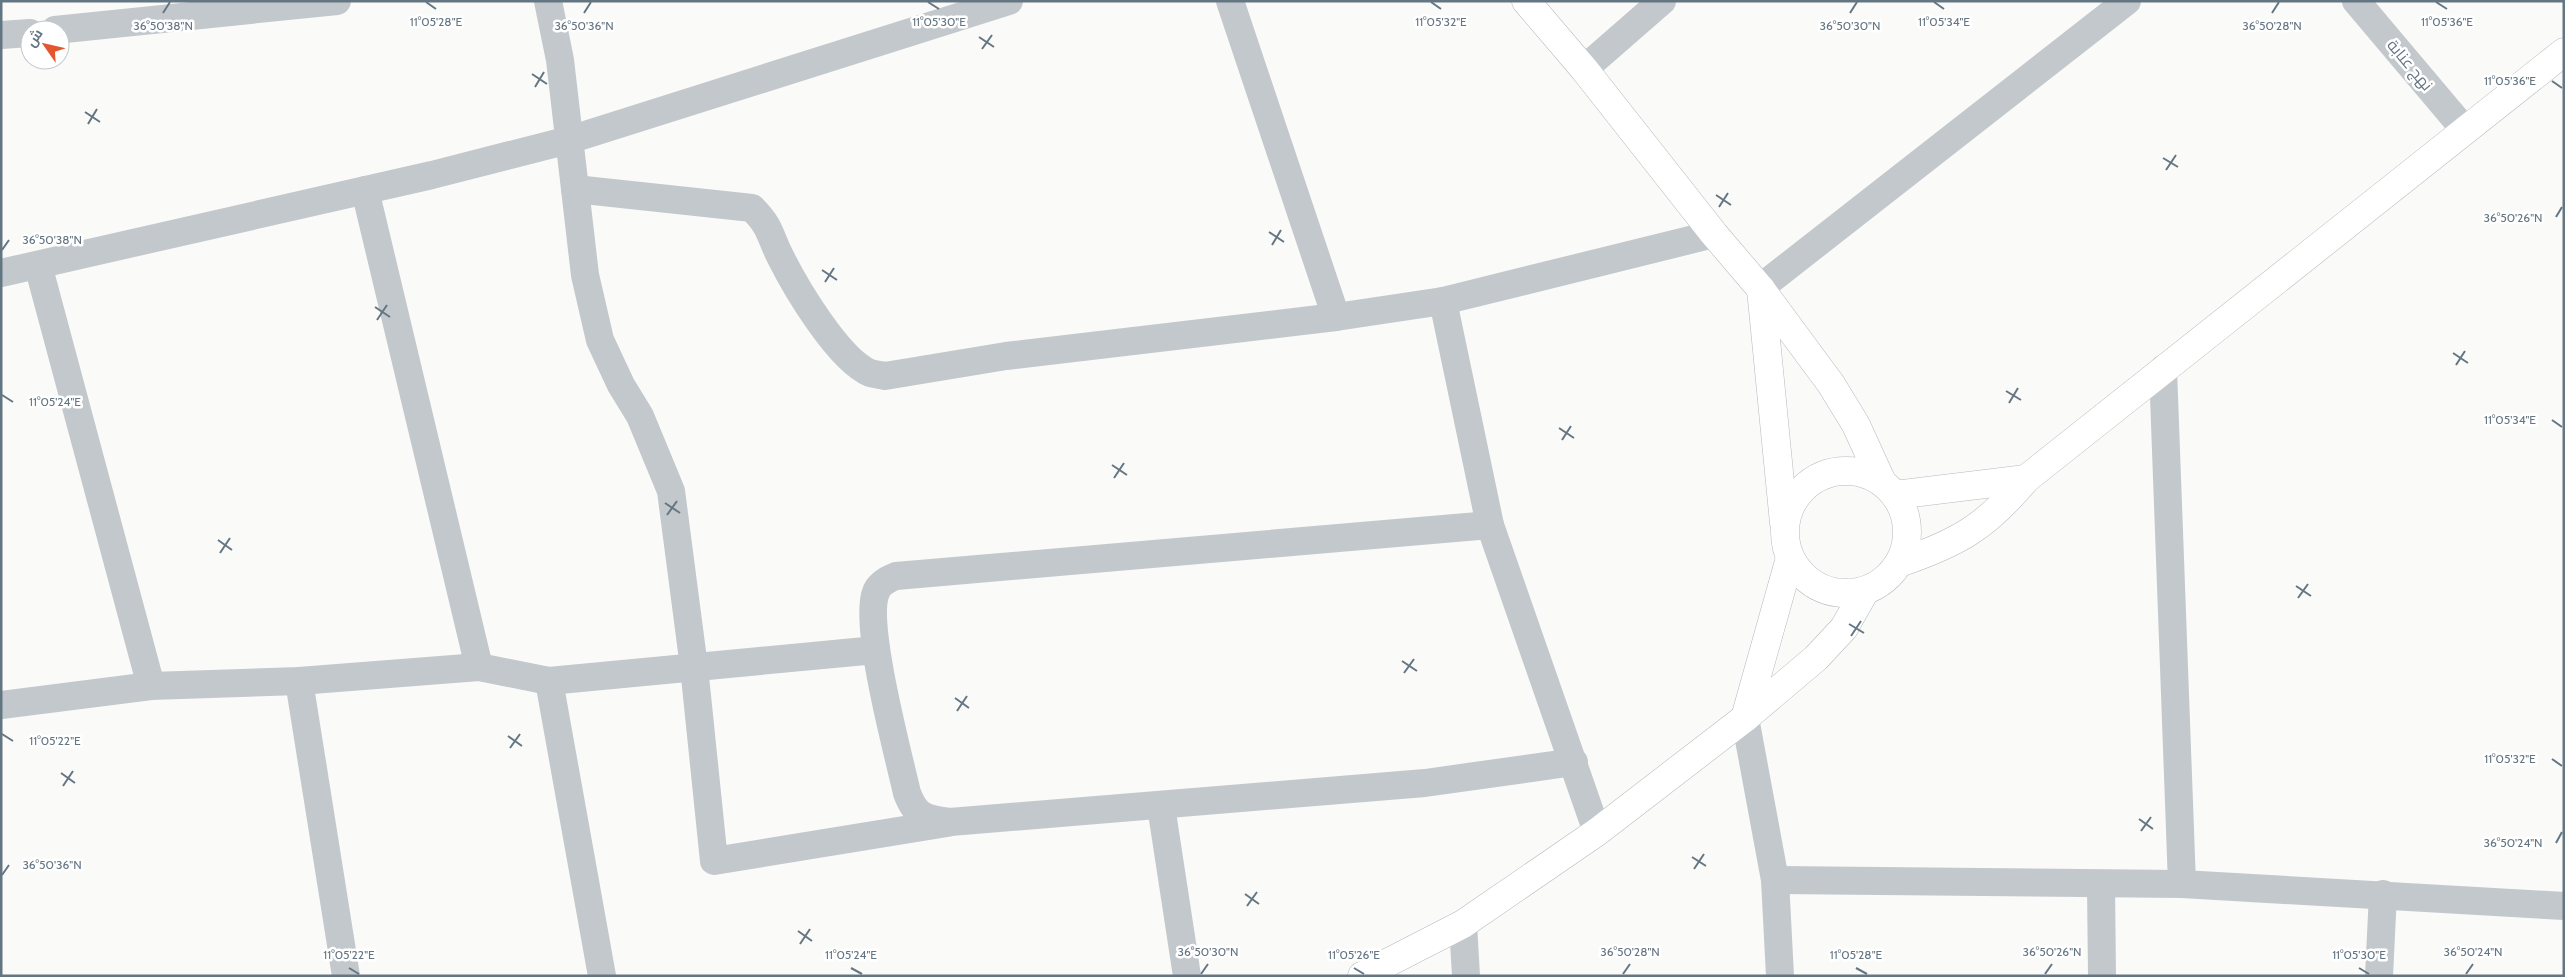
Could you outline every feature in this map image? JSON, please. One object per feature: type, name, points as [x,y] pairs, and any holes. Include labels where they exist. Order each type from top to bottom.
[{"type":"street","points":[[70,28],[337,1]]},
{"type":"street","points":[[548,1],[560,60],[585,275],[600,340],[640,416],[671,491],[694,667],[714,861],[950,822],[1425,783],[1574,762]]},
{"type":"street","points":[[1,273],[365,190],[569,140],[1009,1]]},
{"type":"street","points":[[1230,1],[1336,317]]},
{"type":"street","points":[[1526,1],[1584,70],[1714,234],[1760,288],[1831,384],[1856,425],[1889,488],[1904,511],[1908,528],[1906,546],[1899,563],[1884,580],[1865,591],[1835,593],[1821,589],[1797,571],[1790,558],[1785,543],[1760,288]]},
{"type":"street","points":[[1584,70],[1662,1]]},
{"type":"street","points":[[1760,288],[2127,1]]},
{"type":"street","name":"نهج عنابة","points":[[2356,1],[2464,130]]},
{"type":"street","points":[[1,36],[20,33]]},
{"type":"street","points":[[1899,563],[1939,549],[1971,532],[2004,506],[2026,479],[2564,52]]},
{"type":"street","points":[[575,189],[752,208],[767,223],[780,256],[816,317],[845,353],[869,372],[885,376],[1006,356],[1336,317],[1443,301],[1714,234]]},
{"type":"street","points":[[365,190],[479,667]]},
{"type":"street","points":[[38,266],[151,686]]},
{"type":"street","points":[[1443,301],[1490,525],[1597,832]]},
{"type":"street","points":[[2163,369],[2182,884]]},
{"type":"street","points":[[1784,527],[1790,507],[1802,489],[1818,477],[1838,470],[1869,474],[1889,488],[2026,479]]},
{"type":"street","points":[[950,822],[928,819],[913,808],[907,793],[876,650],[872,604],[876,590],[886,580],[896,576],[1490,525]]},
{"type":"street","points":[[1780,976],[1775,880],[1745,718],[1790,558]]},
{"type":"street","points":[[1362,976],[1463,924],[1597,832],[1745,718],[1816,658],[1844,628],[1865,591]]},
{"type":"street","points":[[1,704],[151,686],[299,681],[479,667],[548,681],[876,650]]},
{"type":"street","points":[[299,681],[346,976]]},
{"type":"street","points":[[548,681],[602,976]]},
{"type":"street","points":[[1160,806],[1187,976]]},
{"type":"street","points":[[1775,880],[2182,884],[2383,894],[2564,906]]},
{"type":"street","points":[[2101,884],[2102,976]]},
{"type":"street","points":[[2379,976],[2383,894]]},
{"type":"street","points":[[1463,924],[1466,976]]}]
